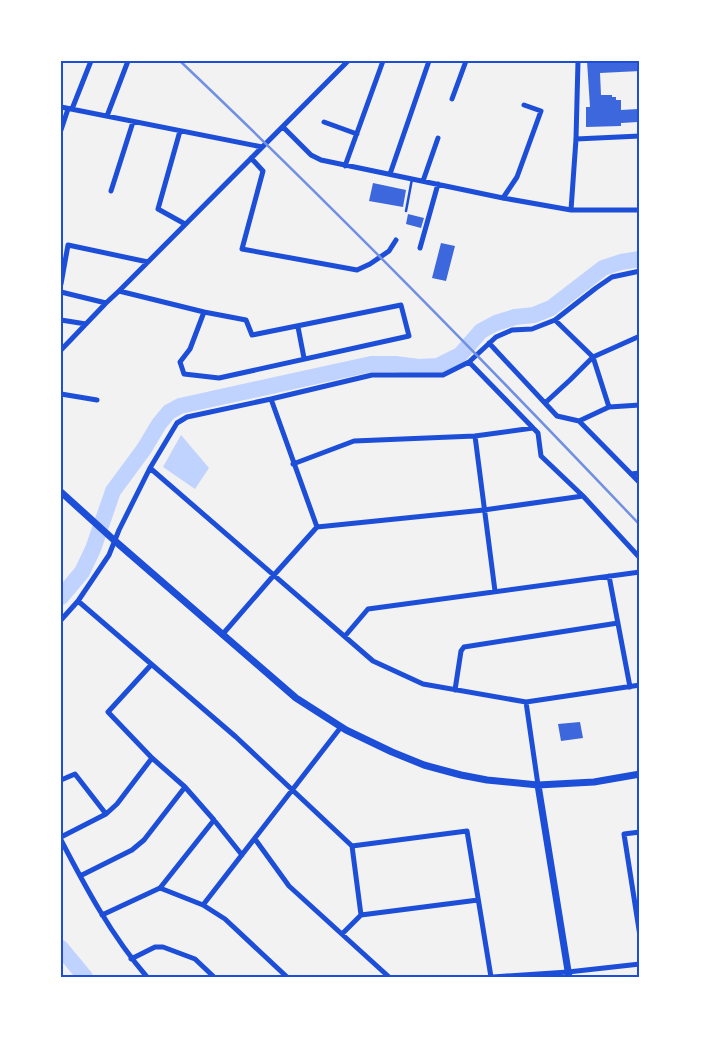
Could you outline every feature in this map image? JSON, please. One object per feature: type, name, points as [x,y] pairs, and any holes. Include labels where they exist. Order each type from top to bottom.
[{"type":"street","points":[[61,130],[91,61]]},
{"type":"street","points":[[107,116],[128,61]]},
{"type":"street","points":[[61,350],[348,61]]},
{"type":"street","points":[[346,166],[383,61]]},
{"type":"street","points":[[390,174],[430,61]]},
{"type":"street","points":[[452,100],[466,61]]},
{"type":"street","points":[[571,210],[576,138],[578,61]]},
{"type":"street","points":[[503,198],[517,177],[541,111],[524,105]]},
{"type":"street","points":[[61,107],[262,147]]},
{"type":"street","points":[[111,191],[134,122]]},
{"type":"street","points":[[324,122],[357,134]]},
{"type":"street","points":[[283,127],[312,155],[321,160],[346,166],[571,210],[640,210]]},
{"type":"street","points":[[180,131],[158,209],[185,224]]},
{"type":"street","points":[[576,138],[640,136]]},
{"type":"street","points":[[423,181],[438,138]]},
{"type":"street","points":[[251,158],[263,170],[242,249],[358,270],[389,251],[396,240]]},
{"type":"street","points":[[420,248],[438,184]]},
{"type":"street","points":[[61,284],[68,245],[148,262]]},
{"type":"street","points":[[61,620],[78,601],[109,555],[113,539],[150,468],[177,423],[187,417],[271,400],[372,375],[443,375],[469,362],[496,337],[512,330],[532,329],[556,320],[596,288],[612,278],[640,271]]},
{"type":"street","points":[[61,292],[106,303]]},
{"type":"street","points":[[119,292],[246,320],[252,335],[401,305],[409,336],[219,378],[184,374],[180,362],[190,349],[204,312]]},
{"type":"street","points":[[61,320],[86,324]]},
{"type":"street","points":[[556,320],[592,356],[609,407]]},
{"type":"street","points":[[298,327],[304,358]]},
{"type":"street","points":[[545,403],[592,356],[640,336]]},
{"type":"street","points":[[489,343],[556,416],[580,421],[640,483]]},
{"type":"street","points":[[469,362],[538,433],[541,456],[583,496],[640,558]]},
{"type":"street","points":[[61,394],[98,400]]},
{"type":"street","points":[[271,400],[317,527]]},
{"type":"street","points":[[580,421],[609,407],[640,405]]},
{"type":"street","points":[[293,464],[354,441],[474,436],[533,428]]},
{"type":"street","points":[[474,436],[495,591]]},
{"type":"street","points":[[150,468],[373,661],[423,684],[526,702],[640,685]]},
{"type":"street","points":[[632,474],[640,473]]},
{"type":"street","points":[[61,492],[296,698],[341,727],[392,752],[424,765],[487,780],[538,785],[594,782],[640,774]]},
{"type":"street","points":[[222,635],[317,527],[484,510],[583,496]]},
{"type":"street","points":[[345,636],[368,609],[640,572]]},
{"type":"street","points":[[609,576],[630,687]]},
{"type":"street","points":[[78,601],[236,737],[352,846],[361,915]]},
{"type":"street","points":[[455,690],[461,650],[464,647],[618,623]]},
{"type":"street","points":[[151,665],[108,712],[152,758],[185,787],[242,854]]},
{"type":"street","points":[[526,702],[569,974]]},
{"type":"street","points":[[203,905],[341,727]]},
{"type":"street","points":[[146,977],[102,915],[61,838],[106,814],[117,804],[152,758]]},
{"type":"street","points":[[61,780],[75,774],[106,814]]},
{"type":"street","points":[[80,876],[132,850],[144,840],[185,787]]},
{"type":"street","points":[[102,915],[160,888],[214,820]]},
{"type":"street","points":[[352,846],[467,831],[492,977],[569,974],[640,964]]},
{"type":"street","points":[[640,832],[624,834],[640,936]]},
{"type":"street","points":[[255,839],[289,886],[389,977]]},
{"type":"street","points":[[160,888],[203,905],[225,919],[287,977]]},
{"type":"street","points":[[633,897],[640,896]]},
{"type":"street","points":[[342,934],[361,915],[478,900]]},
{"type":"street","points":[[131,958],[155,947],[163,946],[195,959],[214,977]]},
{"type":"lane","points":[[406,211],[412,179]]},
{"type":"water","points":[[181,435],[209,468],[195,489],[163,467]]},
{"type":"building","points":[[587,61],[640,61],[640,71],[600,73],[601,95],[612,95],[612,97],[616,97],[616,100],[621,100],[621,110],[638,109],[638,122],[621,123],[621,126],[586,127],[586,107],[590,107]]},
{"type":"building","points":[[373,183],[406,190],[403,207],[369,201]]},
{"type":"building","points":[[408,214],[424,218],[421,228],[406,224]]},
{"type":"building","points":[[441,243],[455,246],[446,281],[432,278]]},
{"type":"building","points":[[580,722],[583,738],[561,741],[558,724]]},
{"type":"waterway","points":[[61,597],[82,572],[93,549],[113,491],[169,412],[180,406],[371,364],[419,367],[438,366],[460,355],[481,331],[496,323],[515,317],[534,315],[551,308],[603,268],[621,262],[640,259]]},
{"type":"waterway","points":[[61,948],[85,977]]},
{"type":"railway","points":[[180,61],[413,290],[640,525]]}]
